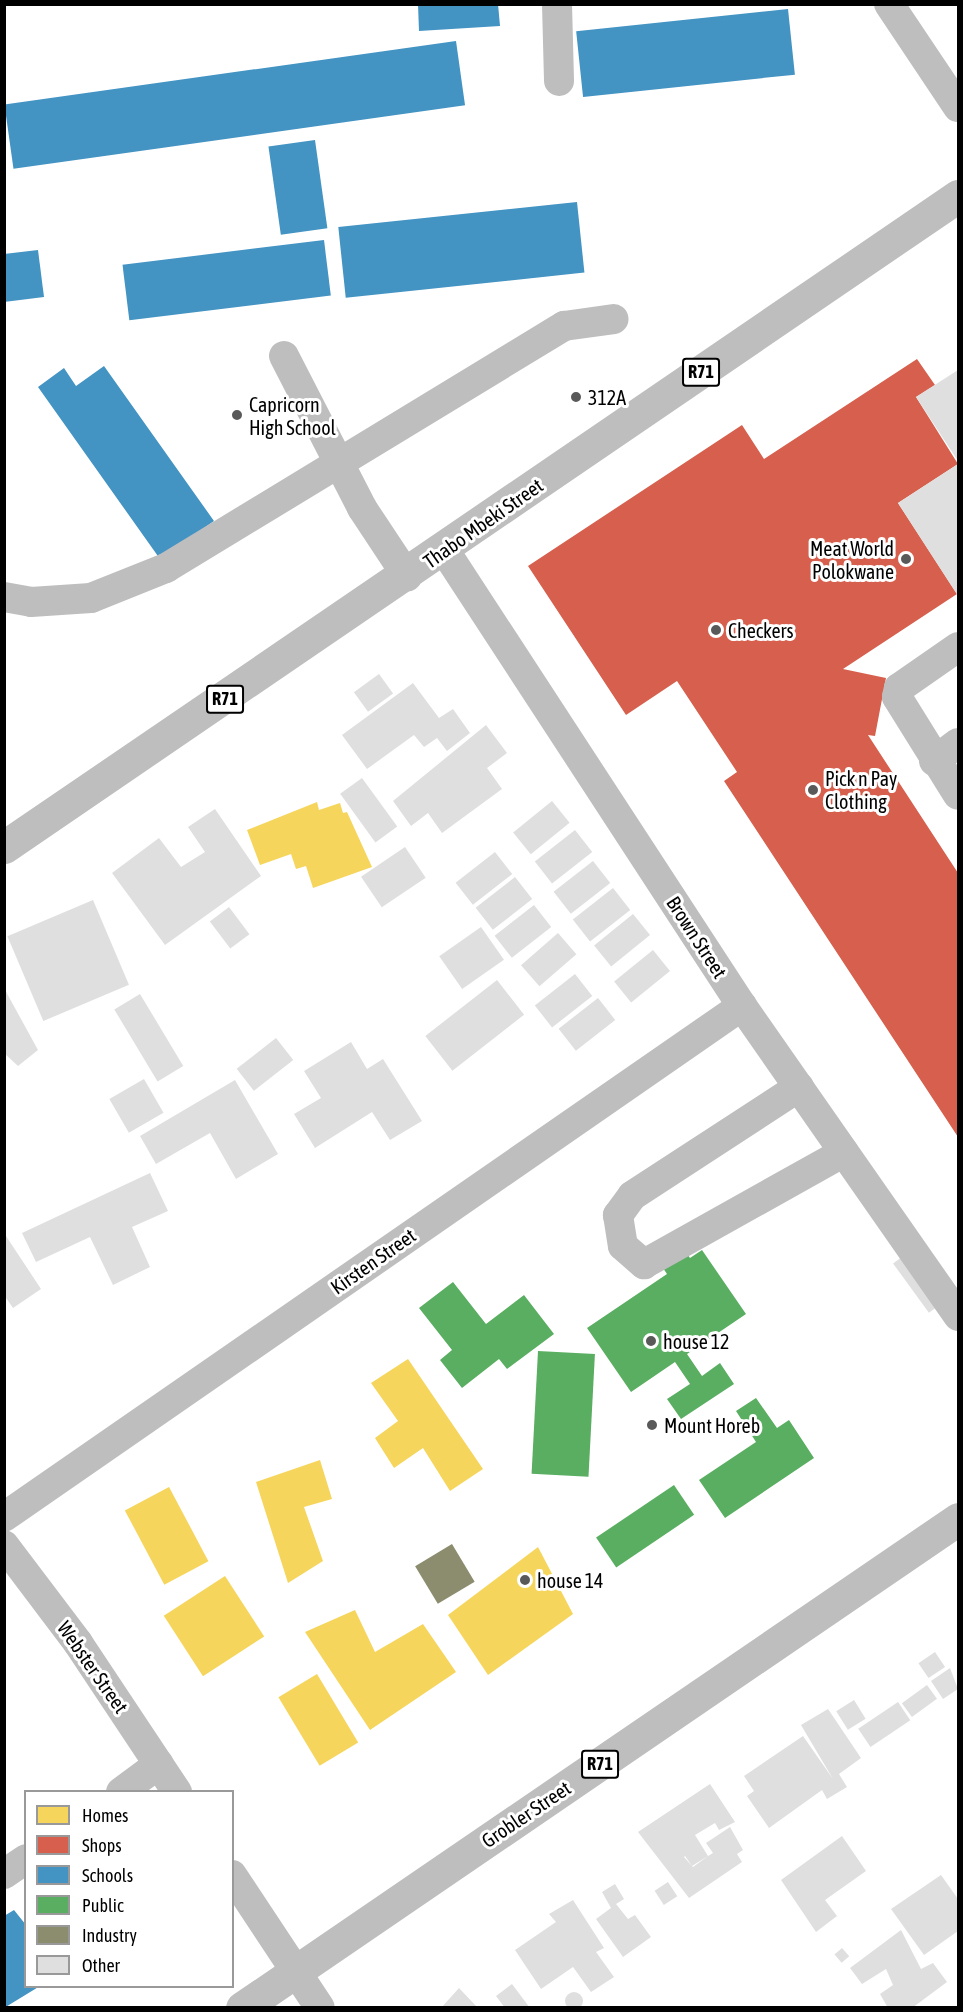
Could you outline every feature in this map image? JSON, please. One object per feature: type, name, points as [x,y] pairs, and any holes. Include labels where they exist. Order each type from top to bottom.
[{"type":"main road","name":"Thabo Mbeki Street","points":[[4,847],[445,551],[958,196]]},
{"type":"main road","name":"Grobler Street","points":[[242,2007],[958,1520]]},
{"type":"street","points":[[557,4],[559,81]]},
{"type":"street","points":[[889,4],[958,107]]},
{"type":"street","points":[[4,597],[31,602],[91,598],[155,572],[564,326],[615,319]]},
{"type":"street","points":[[284,356],[339,461],[407,576]]},
{"type":"street","name":"Brown Street","points":[[445,551],[742,1006],[958,1316]]},
{"type":"street","points":[[958,647],[899,688],[898,703],[958,795]]},
{"type":"street","points":[[934,761],[958,743]]},
{"type":"street","name":"Kirsten Street","points":[[4,1517],[742,1006]]},
{"type":"street","points":[[799,1086],[632,1196],[618,1215],[623,1246],[644,1264],[844,1152]]},
{"type":"street","name":"Webster Street","points":[[4,1545],[176,1790]]},
{"type":"street","points":[[122,1790],[159,1764]]},
{"type":"street","points":[[4,1874],[24,1860]]},
{"type":"street","points":[[234,1878],[298,1970],[320,2007]]},
{"type":"building: Homes","points":[[317,802],[319,810],[340,803],[343,813],[347,812],[372,867],[313,888],[306,866],[296,869],[291,854],[260,865],[247,830]]},
{"type":"building: Homes","points":[[408,1359],[483,1469],[450,1491],[423,1448],[394,1468],[375,1438],[398,1421],[371,1383]]},
{"type":"building: Homes","points":[[320,1460],[332,1499],[304,1507],[323,1561],[288,1583],[256,1482]]},
{"type":"building: Homes","points":[[169,1487],[208,1561],[164,1585],[125,1510]]},
{"type":"building: Homes","name":"house 14","points":[[538,1547],[573,1614],[488,1675],[448,1615]]},
{"type":"building: Homes","points":[[225,1576],[264,1636],[203,1676],[164,1616]]},
{"type":"building: Homes","points":[[355,1610],[375,1652],[423,1624],[456,1672],[370,1730],[305,1632]]},
{"type":"building: Homes","points":[[317,1674],[358,1743],[320,1766],[278,1697]]},
{"type":"building: Shops","points":[[917,359],[935,385],[916,397],[958,464],[898,503],[957,594],[843,669],[886,678],[875,736],[868,735],[958,873],[958,1137],[724,781],[737,772],[677,681],[626,715],[528,566],[742,425],[764,459]]},
{"type":"building: Schools","points":[[418,4],[498,4],[500,26],[419,31]]},
{"type":"building: Schools","points":[[788,9],[795,75],[583,97],[576,31]]},
{"type":"building: Schools","points":[[456,41],[465,105],[13,169],[4,104]]},
{"type":"building: Schools","points":[[315,140],[327,228],[281,235],[268,147]]},
{"type":"building: Schools","points":[[577,202],[584,273],[346,298],[338,227]]},
{"type":"building: Schools","points":[[324,240],[331,296],[129,320],[123,265]]},
{"type":"building: Schools","points":[[38,250],[44,297],[4,302],[4,254]]},
{"type":"building: Schools","points":[[104,366],[214,521],[160,559],[38,387],[64,368],[76,386]]},
{"type":"building: Schools","points":[[14,1910],[24,1922],[24,1988],[37,1988],[4,2008],[4,1916]]},
{"type":"building: Public","name":"house 12","points":[[682,1247],[690,1258],[702,1250],[746,1314],[687,1354],[702,1376],[720,1363],[734,1384],[681,1419],[667,1399],[690,1384],[675,1362],[631,1392],[587,1328],[667,1274],[659,1262]]},
{"type":"building: Public","points":[[453,1282],[486,1324],[524,1295],[554,1334],[507,1369],[499,1359],[462,1388],[440,1360],[452,1350],[419,1308]]},
{"type":"building: Public","points":[[538,1351],[595,1354],[588,1477],[532,1474]]},
{"type":"building: Public","points":[[756,1398],[777,1428],[789,1420],[814,1458],[725,1518],[699,1480],[756,1442],[736,1411]]},
{"type":"building: Public","points":[[674,1485],[694,1515],[616,1567],[596,1538]]},
{"type":"building: Industry","points":[[452,1544],[475,1582],[438,1604],[415,1566]]},
{"type":"building: Other","points":[[958,370],[958,461],[916,397]]},
{"type":"building: Other","points":[[958,464],[958,596],[898,503]]},
{"type":"building: Other","points":[[379,674],[393,693],[368,712],[354,692]]},
{"type":"building: Other","points":[[413,683],[439,718],[453,709],[470,733],[447,751],[437,738],[424,747],[414,735],[367,769],[342,735]]},
{"type":"building: Other","points":[[486,725],[507,753],[487,768],[502,789],[442,833],[428,813],[411,826],[393,801]]},
{"type":"building: Other","points":[[362,778],[397,827],[375,842],[340,794]]},
{"type":"building: Other","points":[[552,801],[570,823],[531,854],[513,832]]},
{"type":"building: Other","points":[[215,809],[261,876],[165,945],[112,873],[159,838],[181,867],[205,852],[188,827]]},
{"type":"building: Other","points":[[575,830],[592,852],[552,883],[535,861]]},
{"type":"building: Other","points":[[405,847],[426,878],[382,907],[361,877]]},
{"type":"building: Other","points":[[495,852],[512,874],[473,905],[456,883]]},
{"type":"building: Other","points":[[593,861],[610,883],[571,914],[554,892]]},
{"type":"building: Other","points":[[515,877],[532,899],[493,930],[476,908]]},
{"type":"building: Other","points":[[613,888],[630,910],[590,941],[573,919]]},
{"type":"building: Other","points":[[93,900],[129,985],[43,1021],[7,936]]},
{"type":"building: Other","points":[[534,905],[551,927],[512,958],[495,936]]},
{"type":"building: Other","points":[[229,907],[249,934],[230,949],[210,921]]},
{"type":"building: Other","points":[[633,914],[650,935],[611,966],[594,945]]},
{"type":"building: Other","points":[[481,927],[504,960],[462,989],[439,956]]},
{"type":"building: Other","points":[[558,933],[576,954],[539,986],[521,965]]},
{"type":"building: Other","points":[[653,950],[670,971],[631,1002],[614,981]]},
{"type":"building: Other","points":[[575,974],[592,996],[552,1027],[535,1005]]},
{"type":"building: Other","points":[[497,980],[524,1015],[452,1071],[425,1036]]},
{"type":"building: Other","points":[[4,988],[38,1050],[18,1066],[4,1053]]},
{"type":"building: Other","points":[[140,994],[183,1066],[158,1081],[114,1009]]},
{"type":"building: Other","points":[[598,998],[615,1020],[576,1051],[559,1029]]},
{"type":"building: Other","points":[[276,1038],[293,1060],[254,1091],[237,1069]]},
{"type":"building: Other","points":[[351,1042],[367,1069],[383,1059],[422,1121],[390,1140],[372,1112],[315,1148],[294,1114],[321,1098],[304,1071]]},
{"type":"building: Other","points":[[144,1079],[164,1113],[129,1133],[109,1099]]},
{"type":"building: Other","points":[[235,1080],[278,1154],[236,1179],[210,1133],[156,1164],[140,1136]]},
{"type":"building: Other","points":[[150,1173],[168,1211],[132,1227],[150,1267],[113,1285],[90,1237],[36,1262],[22,1233]]},
{"type":"building: Other","points":[[4,1233],[41,1289],[13,1308],[4,1295]]},
{"type":"building: Other","points":[[906,1254],[942,1303],[929,1313],[893,1263]]},
{"type":"building: Other","points":[[935,1652],[945,1667],[928,1678],[918,1663]]},
{"type":"building: Other","points":[[950,1668],[958,1689],[943,1699],[931,1681]]},
{"type":"building: Other","points":[[927,1685],[937,1699],[912,1717],[902,1703]]},
{"type":"building: Other","points":[[854,1700],[866,1719],[848,1730],[836,1711]]},
{"type":"building: Other","points":[[898,1702],[910,1720],[871,1747],[858,1729]]},
{"type":"building: Other","points":[[828,1709],[861,1758],[839,1774],[847,1787],[827,1799],[822,1790],[769,1828],[747,1796],[754,1791],[744,1776],[803,1736],[833,1779],[801,1725]]},
{"type":"building: Other","points":[[710,1784],[735,1822],[719,1830],[715,1823],[695,1835],[708,1856],[713,1853],[706,1843],[730,1827],[743,1850],[737,1854],[742,1862],[689,1898],[638,1832]]},
{"type":"building: Other","points":[[842,1836],[866,1871],[825,1900],[837,1916],[816,1932],[781,1880]]},
{"type":"building: Other","points":[[941,1875],[958,1899],[958,1931],[924,1955],[891,1909]]},
{"type":"building: Other","points":[[668,1882],[677,1896],[664,1905],[655,1891]]},
{"type":"building: Other","points":[[615,1884],[624,1899],[616,1904],[628,1919],[635,1915],[651,1937],[623,1957],[596,1919],[611,1908],[602,1892]]},
{"type":"building: Other","points":[[573,1900],[604,1948],[596,1952],[614,1977],[591,1992],[573,1967],[541,1989],[515,1950],[556,1922],[549,1914]]},
{"type":"building: Other","points":[[901,1930],[921,1969],[933,1963],[947,1982],[912,2008],[888,2008],[880,1994],[893,1985],[886,1969],[862,1984],[850,1968]]},
{"type":"building: Other","points":[[842,1948],[849,1956],[842,1963],[834,1955]]},
{"type":"building: Other","points":[[512,1984],[530,2008],[505,2008],[496,1996]]},
{"type":"building: Other","points":[[459,1988],[477,2007],[488,2008],[441,2008]]},
{"type":"building: Other","points":[[574,1992],[580,1995],[583,2001],[580,2007],[574,2010],[568,2007],[565,2001],[568,1995]]},
{"type":"place","name":"312A","points":[[576,397]]},
{"type":"place","name":"Capricorn High School","points":[[237,415]]},
{"type":"place","name":"Meat World Polokwane","points":[[906,559]]},
{"type":"place","name":"Checkers","points":[[716,630]]},
{"type":"place","name":"Pick n Pay Clothing","points":[[813,790]]},
{"type":"place","name":"house 12","points":[[651,1341]]},
{"type":"place","name":"Mount Horeb","points":[[652,1425]]},
{"type":"place","name":"house 14","points":[[525,1580]]}]
